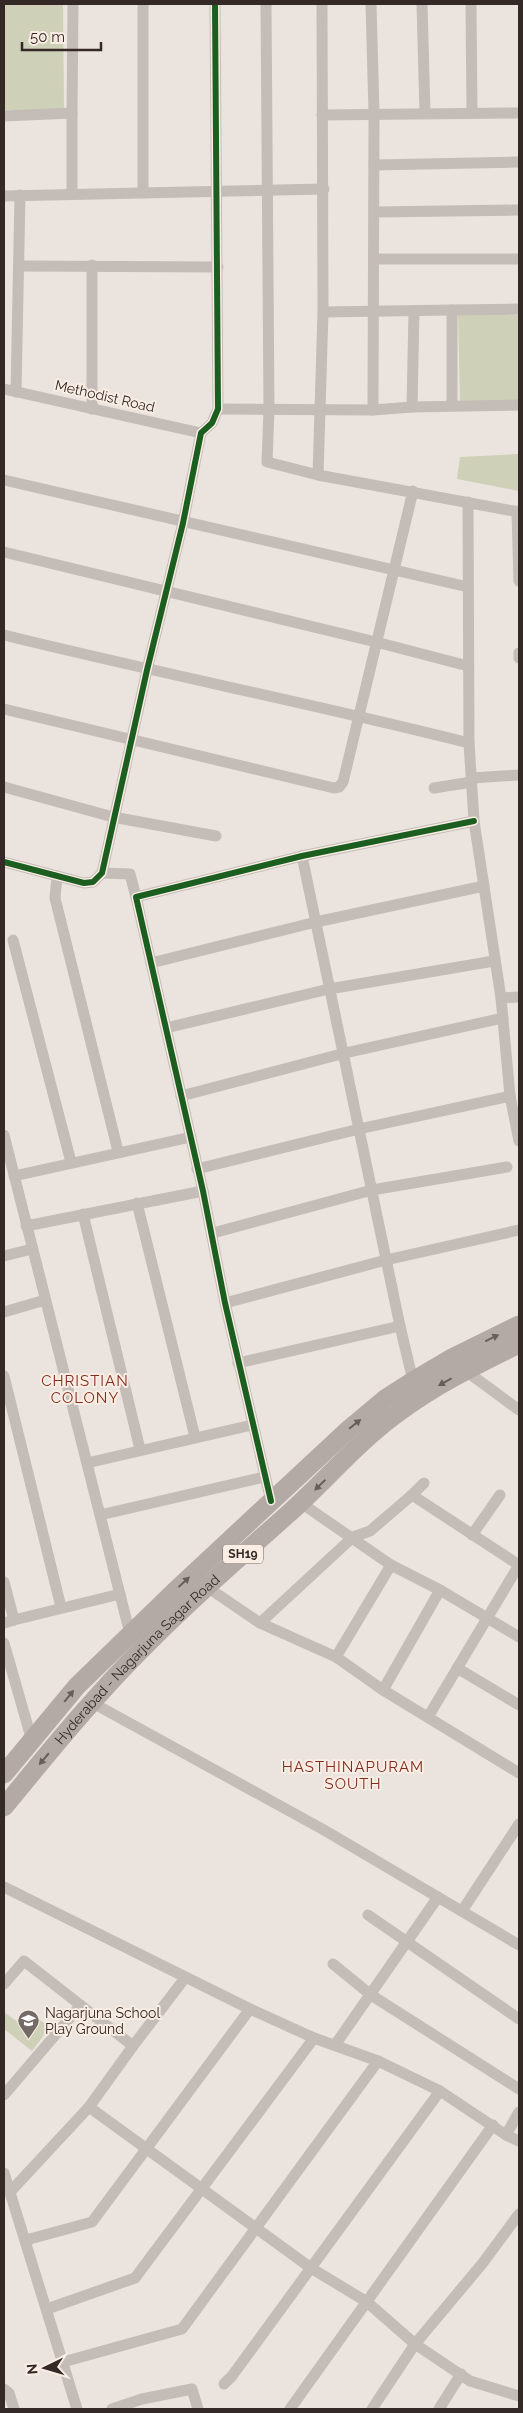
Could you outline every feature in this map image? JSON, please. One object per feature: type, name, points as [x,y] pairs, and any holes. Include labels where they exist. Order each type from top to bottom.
[{"type":"main road","name":"Hyderabad - Nagarjuna Sagar Road","points":[[4,1774],[77,1686],[348,1430],[385,1399],[413,1381],[452,1358],[519,1325]]},
{"type":"main road","name":"Hyderabad - Nagarjuna Sagar Road","points":[[4,1807],[91,1702],[147,1644],[395,1415],[438,1386],[519,1344]]},
{"type":"street","points":[[72,194],[73,4]]},
{"type":"street","points":[[143,4],[143,193]]},
{"type":"street","points":[[4,862],[84,883],[93,882],[102,873],[113,816],[183,523],[201,433],[212,423],[218,409],[218,192],[215,4]]},
{"type":"street","points":[[266,4],[269,410],[267,462],[318,475],[518,511],[519,581]]},
{"type":"street","points":[[318,475],[323,312],[322,4]]},
{"type":"street","points":[[371,4],[375,212],[373,410]]},
{"type":"street","points":[[422,4],[425,113]]},
{"type":"street","points":[[471,4],[472,113]]},
{"type":"street","points":[[4,116],[72,113]]},
{"type":"street","points":[[322,115],[519,113]]},
{"type":"street","points":[[374,165],[519,162]]},
{"type":"street","points":[[4,196],[324,189]]},
{"type":"street","points":[[16,392],[20,195]]},
{"type":"street","points":[[375,212],[519,210]]},
{"type":"street","points":[[374,259],[519,259]]},
{"type":"street","points":[[92,265],[92,409]]},
{"type":"street","points":[[20,266],[218,267]]},
{"type":"street","points":[[323,312],[519,308]]},
{"type":"street","points":[[452,310],[452,406]]},
{"type":"street","points":[[412,407],[414,311]]},
{"type":"street","name":"Methodist Road","points":[[4,389],[201,433]]},
{"type":"street","points":[[218,409],[373,410],[412,407],[519,405]]},
{"type":"street","points":[[4,480],[183,523],[468,587]]},
{"type":"street","points":[[4,709],[339,788],[343,782],[413,491]]},
{"type":"street","points":[[468,502],[469,744],[474,820],[501,998],[510,1096],[519,1141]]},
{"type":"street","points":[[4,552],[468,666]]},
{"type":"street","points":[[4,635],[147,670],[358,715],[469,744]]},
{"type":"street","points":[[519,653],[519,658]]},
{"type":"street","points":[[434,788],[472,780],[519,776]]},
{"type":"street","points":[[4,787],[113,816],[216,836]]},
{"type":"street","points":[[136,897],[302,856],[474,820]]},
{"type":"street","points":[[302,856],[329,989],[345,1053],[358,1129],[413,1381]]},
{"type":"street","points":[[102,873],[130,874],[213,1233],[225,1303],[271,1501]]},
{"type":"street","points":[[57,876],[55,898],[118,1152]]},
{"type":"street","points":[[151,963],[316,922],[484,886]]},
{"type":"street","points":[[13,940],[71,1162]]},
{"type":"street","points":[[166,1028],[329,989],[494,961]]},
{"type":"street","points":[[501,998],[519,996]]},
{"type":"street","points":[[181,1096],[345,1053],[503,1018]]},
{"type":"street","points":[[197,1169],[358,1129],[510,1096]]},
{"type":"street","points":[[4,1135],[130,1634]]},
{"type":"street","points":[[14,1176],[191,1137]]},
{"type":"street","points":[[213,1233],[372,1190],[507,1167]]},
{"type":"street","points":[[26,1226],[203,1191]]},
{"type":"street","points":[[137,1203],[194,1437]]},
{"type":"street","points":[[83,1214],[140,1449]]},
{"type":"street","points":[[225,1303],[386,1260],[519,1230]]},
{"type":"street","points":[[4,1256],[32,1249]]},
{"type":"street","points":[[4,1312],[45,1300]]},
{"type":"street","points":[[238,1363],[400,1326]]},
{"type":"street","points":[[466,1371],[519,1410]]},
{"type":"street","points":[[4,1376],[61,1607]]},
{"type":"street","points":[[87,1463],[140,1449],[252,1425]]},
{"type":"street","points":[[100,1515],[264,1477]]},
{"type":"street","points":[[260,1622],[353,1537],[370,1531],[424,1483]]},
{"type":"street","points":[[412,1494],[519,1565],[428,1717]]},
{"type":"street","points":[[472,1535],[500,1495]]},
{"type":"street","points":[[301,1503],[353,1537],[390,1566],[440,1590],[519,1637]]},
{"type":"street","points":[[336,1657],[390,1566]]},
{"type":"street","points":[[4,1582],[9,1621],[120,1594]]},
{"type":"street","points":[[207,1587],[260,1622],[336,1657],[383,1690],[519,1773]]},
{"type":"street","points":[[383,1690],[440,1590]]},
{"type":"street","points":[[4,1643],[9,1682],[32,1742]]},
{"type":"street","points":[[457,1668],[519,1705]]},
{"type":"street","points":[[91,1702],[324,1830],[519,1945]]},
{"type":"street","points":[[462,1911],[519,1824]]},
{"type":"street","points":[[4,1886],[250,2009],[314,2038],[378,2061],[440,2091],[506,2135],[519,2141]]},
{"type":"street","points":[[335,2045],[438,1897]]},
{"type":"street","points":[[368,1915],[407,1944],[519,2019]]},
{"type":"street","points":[[4,1984],[24,1961],[133,2046]]},
{"type":"street","points":[[333,1964],[371,1994],[519,2089]]},
{"type":"street","points":[[10,2192],[89,2106],[185,1978]]},
{"type":"street","points":[[4,2095],[80,2006]]},
{"type":"street","points":[[26,2240],[92,2222],[250,2009]]},
{"type":"street","points":[[47,2309],[135,2278],[314,2038]]},
{"type":"street","points":[[63,2362],[182,2329],[258,2228],[378,2061]]},
{"type":"street","points":[[224,2384],[232,2376],[440,2091]]},
{"type":"street","points":[[89,2106],[311,2268],[367,2302],[415,2344],[470,2381],[519,2394]]},
{"type":"street","points":[[506,2135],[519,2112]]},
{"type":"street","points":[[290,2409],[493,2125]]},
{"type":"street","points":[[4,2173],[77,2409]]},
{"type":"street","points":[[372,2409],[415,2344],[482,2264],[519,2214]]},
{"type":"street","points":[[439,2409],[461,2374]]},
{"type":"street","points":[[4,2389],[9,2393],[14,2409]]},
{"type":"street","points":[[112,2409],[143,2404],[192,2389],[198,2409]]},
{"type":"green space","points":[[4,4],[63,4],[64,110],[4,110]]},
{"type":"green space","points":[[458,312],[519,315],[519,403],[460,401]]},
{"type":"green space","points":[[519,454],[519,491],[457,479],[460,457]]},
{"type":"green space","name":"Nagarjuna School Play Ground","points":[[4,2012],[22,2025],[32,2015],[50,2027],[32,2051],[4,2029]]},
{"type":"cycle path","points":[[4,862],[84,883],[93,882],[102,873],[147,670],[183,523],[201,433],[212,423],[218,409],[215,4]]},
{"type":"cycle path","points":[[271,1501],[225,1303],[203,1191],[136,897],[302,856],[474,821]]},
{"type":"place","name":"Nagarjuna School Play Ground","points":[[29,2040]]},
{"type":"district","name":"CHRISTIAN COLONY","points":[[85,1390]]},
{"type":"district","name":"HASTHINAPURAM SOUTH","points":[[353,1776]]}]
